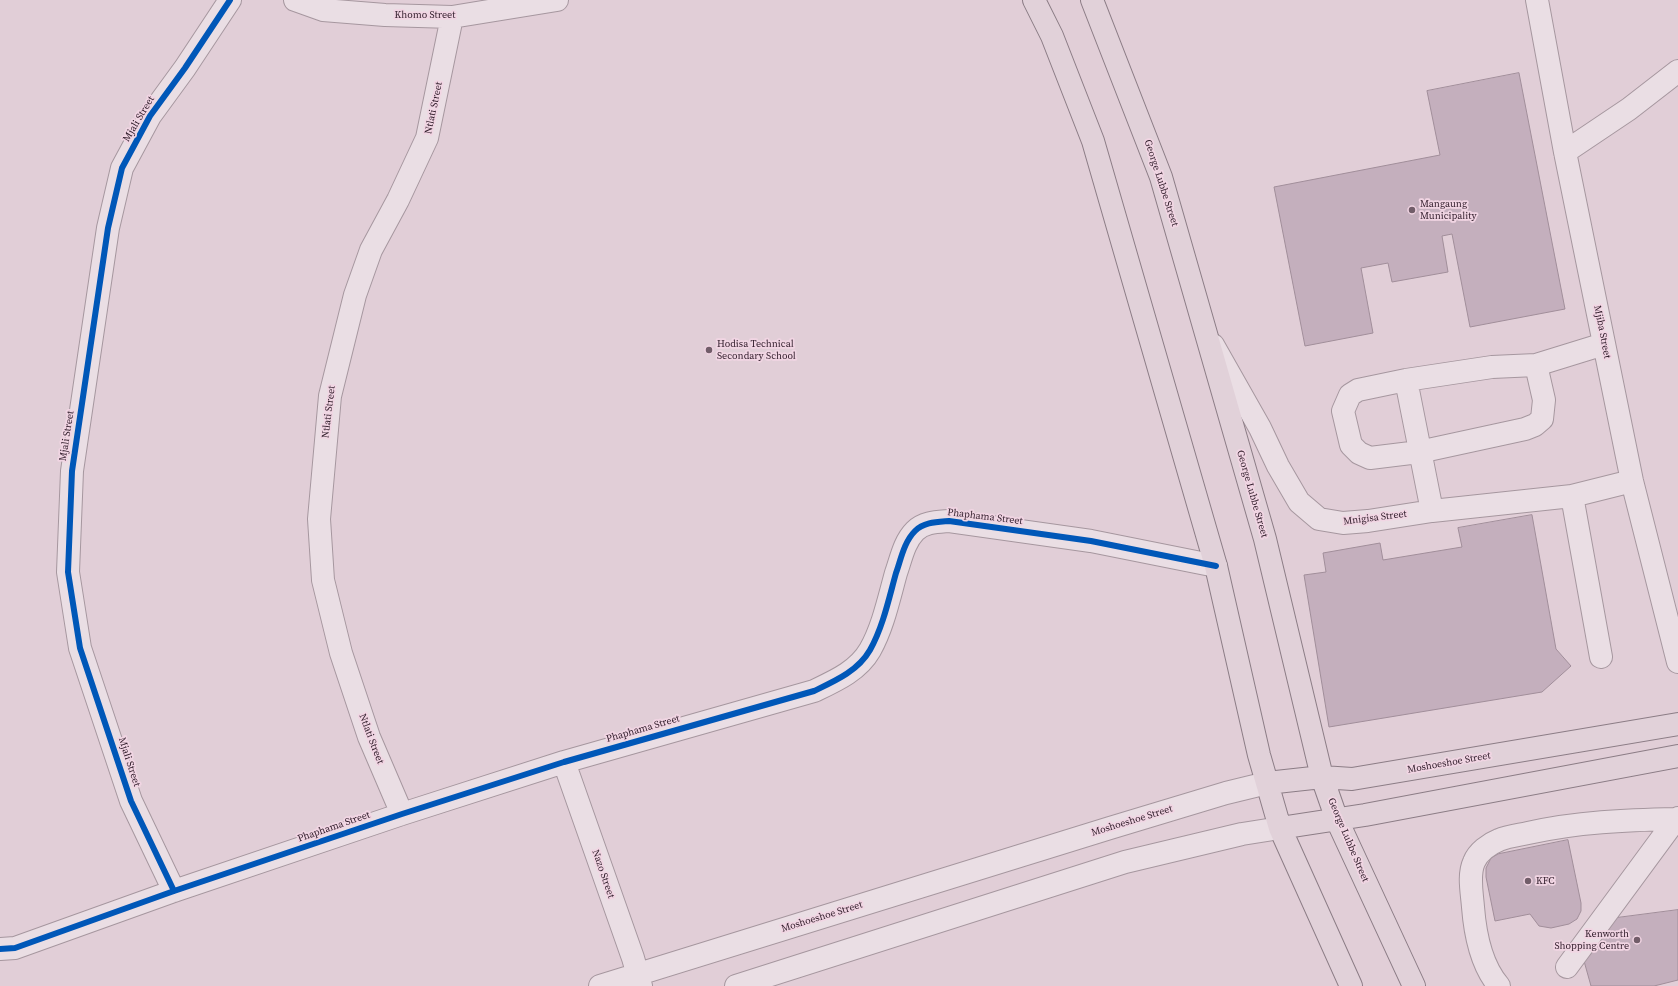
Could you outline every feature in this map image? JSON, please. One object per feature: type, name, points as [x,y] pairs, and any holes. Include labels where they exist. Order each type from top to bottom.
[{"type":"main road","points":[[1034,0],[1052,36],[1093,141],[1216,566],[1267,783],[1280,828],[1351,986]]},
{"type":"main road","name":"George Lubbe Street","points":[[1092,0],[1161,178],[1265,539],[1322,777],[1337,820],[1414,986]]},
{"type":"main road","name":"Moshoeshoe Street","points":[[1267,783],[1322,777],[1352,779],[1678,724]]},
{"type":"main road","points":[[1280,828],[1337,820],[1678,756]]},
{"type":"street","name":"Mjali Street","points":[[174,891],[132,801],[80,648],[68,572],[72,471],[108,228],[122,168],[150,116],[185,68],[230,0]]},
{"type":"street","name":"Khomo Street","points":[[295,0],[323,10],[385,15],[452,17],[557,0]]},
{"type":"street","name":"Mjiba Street","points":[[1537,0],[1565,152],[1632,481],[1678,662]]},
{"type":"street","name":"Ntlati Street","points":[[402,814],[368,737],[341,653],[323,580],[318,520],[330,396],[355,295],[371,250],[398,200],[427,138],[452,17]]},
{"type":"street","points":[[1565,152],[1629,109],[1678,71]]},
{"type":"street","name":"Mnigisa Street","points":[[1203,326],[1260,428],[1281,472],[1299,502],[1319,519],[1343,523],[1432,510],[1572,496],[1632,481]]},
{"type":"street","points":[[1536,365],[1544,400],[1542,419],[1535,425],[1525,429],[1419,452],[1370,458],[1360,453],[1351,445],[1343,411],[1350,395],[1358,390],[1406,380],[1492,366],[1536,365],[1604,344]]},
{"type":"street","points":[[1406,380],[1419,452],[1432,510]]},
{"type":"street","points":[[1572,496],[1601,657]]},
{"type":"street","name":"Phaphama Street","points":[[0,949],[15,948],[174,891],[402,814],[564,762],[814,691],[839,679],[855,668],[869,651],[880,628],[904,549],[915,531],[930,523],[949,521],[1091,541],[1216,566]]},
{"type":"street","name":"Nazo Street","points":[[564,762],[639,980]]},
{"type":"street","name":"Moshoeshoe Street","points":[[600,986],[639,980],[1102,830],[1226,793],[1267,783]]},
{"type":"street","points":[[1567,967],[1677,818]]},
{"type":"street","points":[[1499,986],[1492,978],[1486,966],[1474,922],[1472,874],[1474,862],[1484,849],[1500,840],[1558,826],[1677,818]]},
{"type":"street","points":[[736,986],[1125,862],[1242,834],[1280,828]]},
{"type":"building","name":"Mangaung Municipality","points":[[1519,73],[1565,309],[1470,327],[1452,234],[1442,236],[1448,272],[1392,282],[1388,263],[1361,268],[1373,333],[1305,346],[1274,187],[1440,155],[1427,91]]},
{"type":"building","points":[[1532,515],[1556,649],[1571,666],[1542,692],[1329,727],[1304,575],[1326,572],[1323,553],[1380,543],[1383,560],[1462,547],[1458,528]]},
{"type":"building","points":[[1568,840],[1581,903],[1581,911],[1577,919],[1569,924],[1551,928],[1539,926],[1530,914],[1495,921],[1486,877],[1486,868],[1491,858],[1498,854]]},
{"type":"building","name":"Kenworth Shopping Centre","points":[[1678,910],[1678,980],[1654,986],[1591,986],[1584,961],[1608,919]]},
{"type":"cycle path","points":[[174,891],[131,801],[80,648],[68,572],[72,471],[108,228],[122,168],[150,116],[185,68],[230,0]]},
{"type":"cycle path","points":[[0,949],[15,948],[174,891],[402,814],[564,762],[814,691],[853,670],[870,650],[882,622],[905,545],[915,531],[927,524],[949,521],[1091,541],[1216,566]]},
{"type":"place","name":"Mangaung Municipality","points":[[1412,210]]},
{"type":"place","name":"Hodisa Technical Secondary School","points":[[709,350]]},
{"type":"place","name":"KFC","points":[[1528,881]]},
{"type":"place","name":"Kenworth Shopping Centre","points":[[1637,940]]}]
